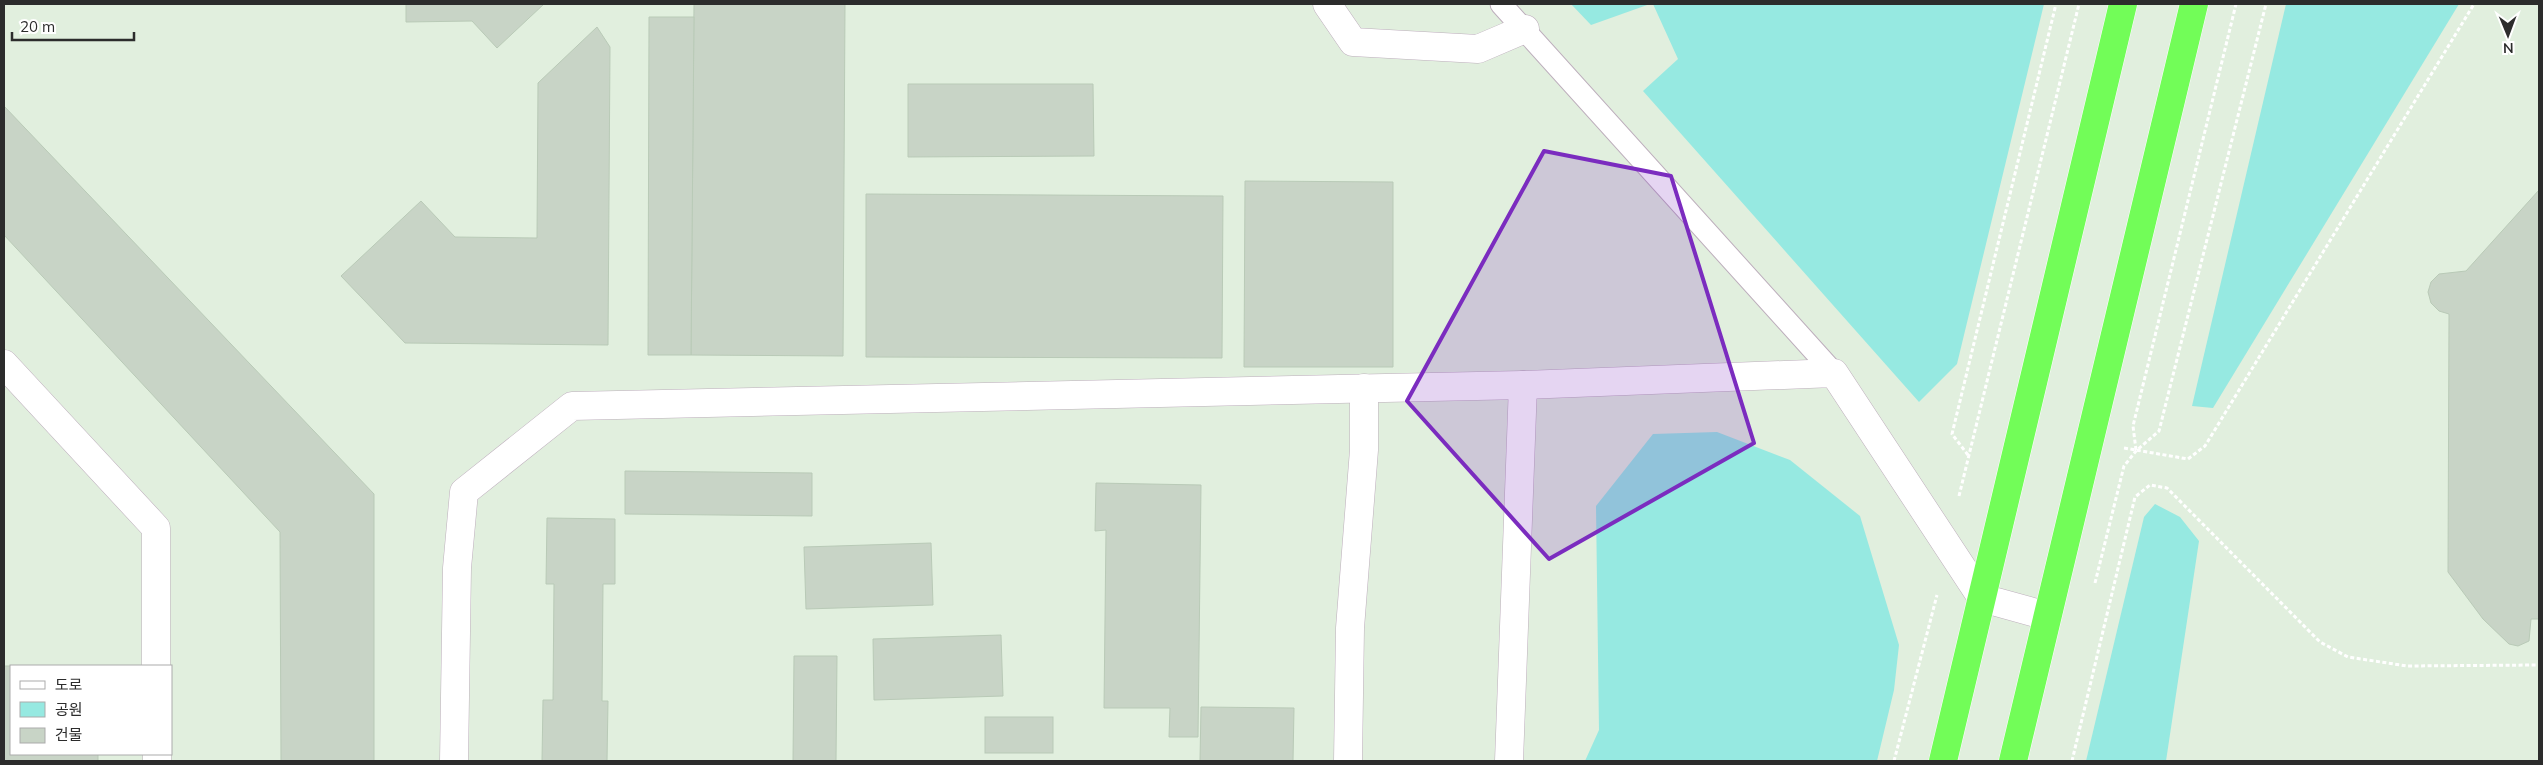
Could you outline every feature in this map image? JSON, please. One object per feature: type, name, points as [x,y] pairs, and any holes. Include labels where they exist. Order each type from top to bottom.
[{"type":"highway","points":[[1943,761],[2122,4]]},
{"type":"highway","points":[[2013,761],[2194,4]]},
{"type":"street","points":[[1327,4],[1353,42],[1478,49],[1525,29]]},
{"type":"street","points":[[4,364],[156,528],[156,665]]},
{"type":"street","points":[[454,761],[457,568],[464,492],[572,406],[1523,385],[1834,373],[1982,598],[2048,616]]},
{"type":"street","points":[[1509,761],[1523,385]]},
{"type":"street","points":[[1348,761],[1350,628],[1364,450],[1364,388]]},
{"type":"lane","points":[[1501,4],[1834,373]]},
{"type":"path","points":[[1968,455],[1952,434],[2056,4]]},
{"type":"path","points":[[1894,761],[1949,548],[1968,455],[2079,4]]},
{"type":"path","points":[[2136,451],[2132,426],[2236,4]]},
{"type":"path","points":[[2093,590],[2124,466],[2136,451],[2159,431],[2266,4]]},
{"type":"path","points":[[2090,438],[2136,451],[2188,459],[2205,446],[2474,4]]},
{"type":"path","points":[[1980,408],[2024,420]]},
{"type":"path","points":[[2072,761],[2135,497],[2150,485],[2167,488],[2320,642],[2348,657],[2407,666],[2539,665]]},
{"type":"highlighted area","points":[[1544,151],[1671,176],[1754,443],[1549,559],[1407,401]]},
{"type":"green space","points":[[1571,4],[1650,4],[1591,25]]},
{"type":"green space","points":[[1653,4],[2044,4],[1957,364],[1919,402],[1643,91],[1678,59]]},
{"type":"green space","points":[[2286,4],[2459,4],[2213,408],[2192,406]]},
{"type":"green space","points":[[1717,432],[1790,460],[1860,516],[1899,645],[1894,690],[1877,761],[1585,761],[1599,730],[1596,506],[1653,434]]},
{"type":"green space","points":[[2155,504],[2180,517],[2199,541],[2166,761],[2086,761],[2144,517]]},
{"type":"building","points":[[406,4],[544,4],[497,48],[472,21],[406,22]]},
{"type":"building","points":[[694,4],[845,4],[843,356],[691,355]]},
{"type":"building","points":[[649,17],[694,17],[691,355],[648,355]]},
{"type":"building","points":[[597,27],[610,47],[608,345],[405,343],[341,276],[421,201],[455,237],[537,238],[538,83]]},
{"type":"building","points":[[908,84],[1093,84],[1094,156],[908,157]]},
{"type":"building","points":[[4,106],[374,494],[374,761],[281,761],[280,532],[4,235]]},
{"type":"building","points":[[1245,181],[1393,182],[1393,367],[1244,367]]},
{"type":"building","points":[[2539,190],[2539,619],[2531,619],[2529,641],[2518,646],[2509,644],[2483,619],[2448,572],[2449,314],[2439,311],[2431,303],[2428,292],[2431,282],[2439,274],[2466,271]]},
{"type":"building","points":[[866,194],[1223,196],[1222,358],[866,357]]},
{"type":"building","points":[[625,471],[812,473],[812,516],[625,514]]},
{"type":"building","points":[[1096,483],[1201,485],[1198,737],[1169,737],[1170,708],[1104,708],[1106,530],[1095,531]]},
{"type":"building","points":[[547,518],[615,519],[615,584],[603,584],[602,701],[608,701],[607,761],[542,761],[543,700],[553,700],[554,584],[546,584]]},
{"type":"building","points":[[931,543],[933,605],[806,609],[804,547]]},
{"type":"building","points":[[1001,635],[1003,696],[874,700],[873,639]]},
{"type":"building","points":[[794,656],[837,656],[836,761],[793,761]]},
{"type":"building","points":[[4,666],[10,666],[10,755],[98,755],[98,761],[4,761]]},
{"type":"building","points":[[1201,707],[1294,708],[1293,761],[1200,761]]},
{"type":"building","points":[[985,717],[1053,717],[1053,753],[985,753]]}]
